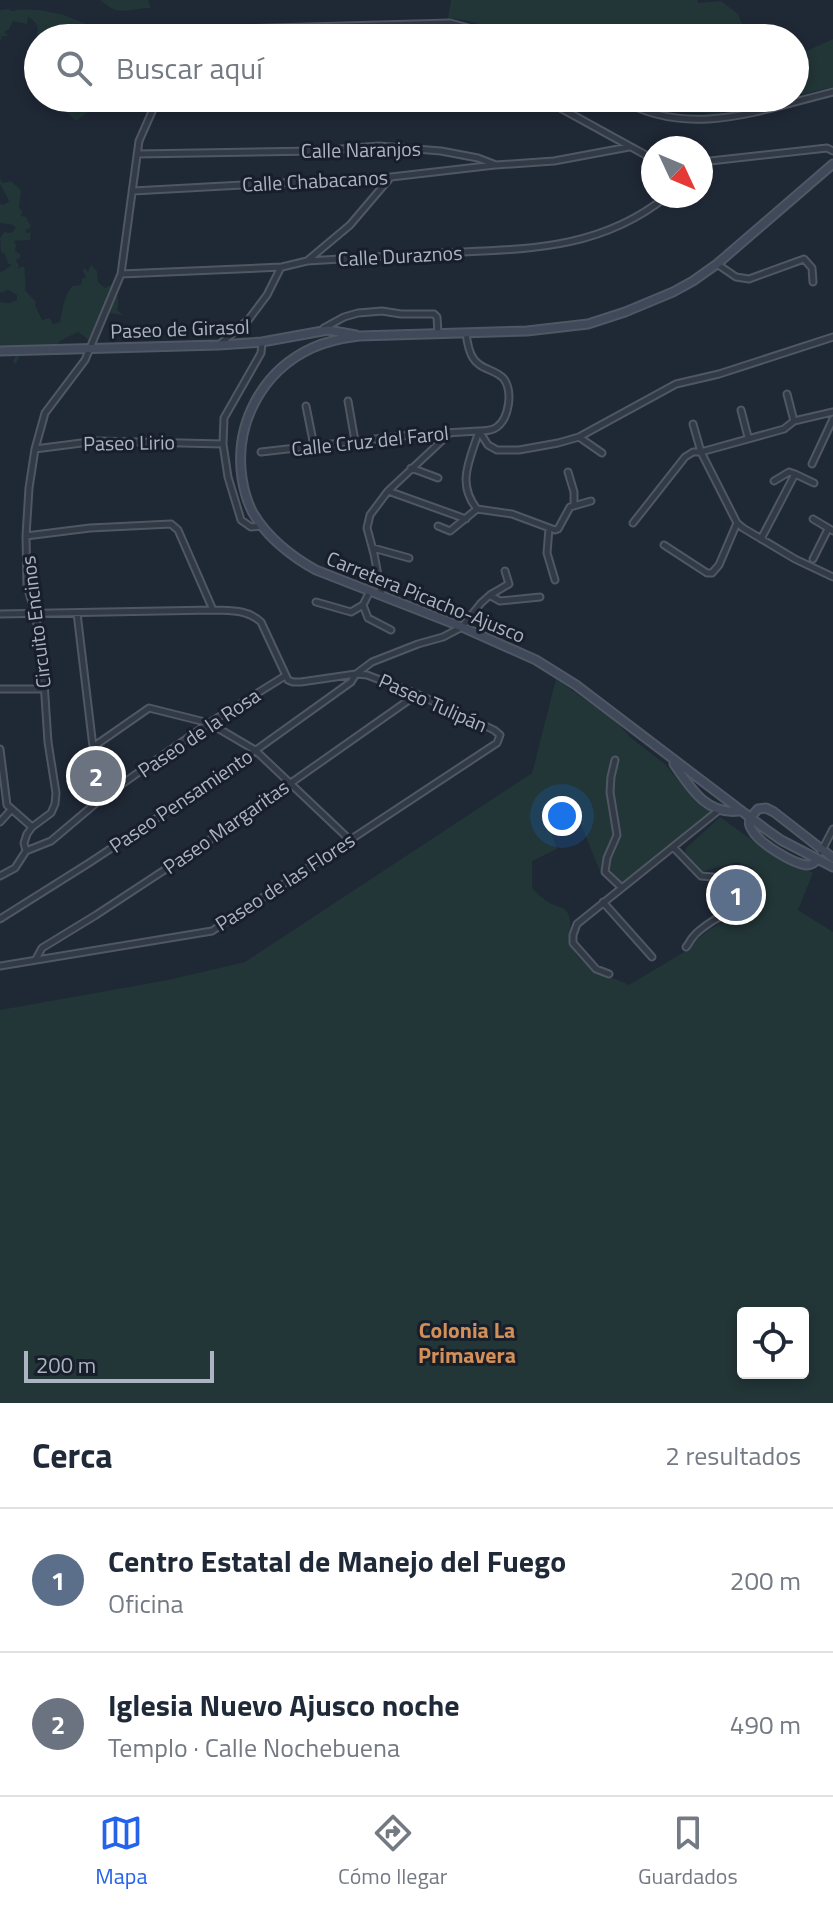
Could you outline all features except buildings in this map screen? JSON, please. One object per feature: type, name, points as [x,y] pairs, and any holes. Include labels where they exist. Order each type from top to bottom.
[{"type":"main road","name":"Carretera Picacho-Ajusco","points":[[833,164],[717,264],[673,292],[625,312],[588,324],[527,331],[359,336],[323,343],[292,360],[263,387],[250,409],[243,432],[241,469],[248,504],[262,526],[299,562],[462,627],[554,671],[739,811],[781,840],[833,867]]},
{"type":"main road","name":"Paseo de Girasol","points":[[0,351],[219,345],[262,342],[336,330],[359,336]]},
{"type":"main road","points":[[670,758],[710,806],[719,810],[739,811]]},
{"type":"main road","points":[[817,860],[807,865],[774,850],[755,835],[749,827],[750,818],[758,809],[766,808],[824,846],[833,858]]},
{"type":"street","points":[[415,24],[454,24]]},
{"type":"street","points":[[809,98],[833,92]]},
{"type":"street","name":"Circuito Encinos","points":[[26,851],[24,843],[27,834],[51,813],[56,793],[48,742],[42,652],[27,586],[26,536],[35,449],[45,413],[80,369],[121,274],[139,141],[152,112]]},
{"type":"street","points":[[567,112],[641,153]]},
{"type":"street","points":[[647,112],[694,120],[731,118],[755,112]]},
{"type":"street","name":"Calle Naranjos","points":[[137,154],[315,151],[379,146],[441,151],[496,165],[554,161],[629,147]]},
{"type":"street","points":[[713,162],[827,148],[833,151]]},
{"type":"street","name":"Calle Chabacanos","points":[[133,191],[391,177],[496,165]]},
{"type":"street","points":[[307,261],[350,225],[391,177]]},
{"type":"street","name":"Calle Duraznos","points":[[121,274],[282,267],[307,261],[535,248],[605,233],[649,208]]},
{"type":"street","points":[[717,264],[736,277],[749,279],[804,259],[812,268],[813,282]]},
{"type":"street","points":[[219,345],[249,319],[282,267]]},
{"type":"street","points":[[319,331],[344,317],[382,311],[434,314],[438,334]]},
{"type":"street","points":[[466,333],[471,356],[482,367],[499,374],[509,394],[502,422],[490,430],[479,431]]},
{"type":"street","points":[[479,431],[488,445],[497,450],[558,443],[579,437],[676,384],[719,374],[833,337]]},
{"type":"street","points":[[262,342],[261,353],[224,418],[223,444],[228,477],[241,520],[251,527],[262,526]]},
{"type":"street","points":[[787,394],[794,421]]},
{"type":"street","points":[[348,401],[355,441]]},
{"type":"street","points":[[306,406],[314,446]]},
{"type":"street","points":[[741,410],[748,437]]},
{"type":"street","points":[[633,523],[685,457],[693,452],[784,429],[794,421],[833,412]]},
{"type":"street","points":[[812,464],[833,419]]},
{"type":"street","points":[[693,424],[701,452],[737,523],[810,567],[833,577]]},
{"type":"street","points":[[479,431],[465,476],[467,492],[477,509],[512,514],[555,530],[570,507],[591,501]]},
{"type":"street","name":"Calle Cruz del Farol","points":[[261,452],[411,435],[479,431]]},
{"type":"street","points":[[382,596],[367,528],[370,515],[388,491],[450,433]]},
{"type":"street","points":[[579,437],[602,453]]},
{"type":"street","name":"Paseo Lirio","points":[[35,449],[97,441],[223,444]]},
{"type":"street","points":[[411,468],[438,478]]},
{"type":"street","points":[[568,472],[574,492],[574,506]]},
{"type":"street","points":[[774,481],[789,472],[814,483]]},
{"type":"street","points":[[761,539],[795,474]]},
{"type":"street","points":[[388,491],[466,519]]},
{"type":"street","points":[[438,526],[450,531],[477,509]]},
{"type":"street","points":[[813,519],[831,530],[813,559]]},
{"type":"street","points":[[664,545],[707,573],[712,573],[719,565],[737,523]]},
{"type":"street","points":[[26,536],[90,528],[171,524],[178,530],[213,610]]},
{"type":"street","points":[[549,528],[547,553],[555,580]]},
{"type":"street","points":[[373,548],[409,558]]},
{"type":"street","points":[[0,614],[244,612],[261,622],[285,676],[293,682],[301,682],[356,674],[372,662],[443,637],[462,627],[481,603],[509,584],[505,571]]},
{"type":"street","points":[[316,602],[351,612],[363,605],[370,591]]},
{"type":"street","points":[[490,595],[500,601],[540,597]]},
{"type":"street","points":[[363,605],[368,618],[391,630]]},
{"type":"street","points":[[77,613],[102,798]]},
{"type":"street","name":"Paseo Tulipán","points":[[356,674],[367,675],[417,694],[494,730],[500,735],[497,743]]},
{"type":"street","name":"Paseo Pensamiento","points":[[0,919],[210,783],[351,682],[356,674]]},
{"type":"street","name":"Paseo de la Rosa","points":[[0,876],[15,868],[26,851],[51,841],[102,798],[209,723],[285,676]]},
{"type":"street","points":[[0,689],[44,689]]},
{"type":"street","name":"Paseo Margaritas","points":[[36,959],[42,948],[204,844],[417,694]]},
{"type":"street","points":[[93,747],[149,708],[209,723],[255,750],[350,840]]},
{"type":"street","name":"Paseo de las Flores","points":[[0,966],[212,931],[497,743]]},
{"type":"street","points":[[0,749],[7,805],[32,827]]},
{"type":"street","points":[[615,760],[610,792],[617,835],[607,858],[605,872],[622,888]]},
{"type":"street","points":[[0,822],[11,810]]},
{"type":"street","points":[[609,974],[596,969],[573,943],[577,924],[719,810]]},
{"type":"street","points":[[817,860],[833,829]]},
{"type":"street","points":[[824,846],[833,847]]},
{"type":"street","points":[[674,848],[701,876],[745,880],[749,890],[742,906],[715,920],[693,937],[686,947]]},
{"type":"street","points":[[603,902],[652,957]]},
{"type":"shaded area","points":[[101,0],[148,0],[151,8],[119,11]]},
{"type":"shaded area","points":[[451,0],[697,0],[699,3],[721,1],[738,14],[742,24],[478,24],[448,18]]},
{"type":"shaded area","points":[[0,10],[41,11],[64,15],[87,24],[36,24],[28,17],[27,24],[13,21],[4,32],[8,36],[1,36],[0,40]]},
{"type":"shaded area","points":[[833,39],[833,87],[809,93],[809,50]]},
{"type":"shaded area","points":[[67,112],[88,112],[76,121]]},
{"type":"shaded area","points":[[677,112],[723,112],[714,114]]},
{"type":"shaded area","points":[[0,178],[2,183],[11,181],[21,190],[19,208],[21,216],[26,217],[31,226],[25,230],[31,232],[30,240],[14,241],[15,251],[20,254],[16,260],[17,269],[23,266],[25,270],[25,290],[36,302],[42,320],[50,318],[53,324],[60,322],[69,291],[72,286],[81,285],[86,277],[84,268],[88,272],[91,265],[97,271],[98,282],[105,288],[113,284],[117,293],[117,310],[123,315],[107,313],[91,344],[78,332],[60,341],[57,346],[50,345],[42,353],[20,354],[16,364],[13,362],[16,355],[8,352],[0,355],[0,302],[17,300],[17,295],[8,290],[0,291],[0,272],[12,264],[8,264],[5,254],[1,252],[0,238],[4,232],[11,233],[16,228],[0,223],[0,204],[9,201]]},
{"type":"shaded area","points":[[556,679],[617,722],[631,738],[665,764],[697,803],[712,814],[623,882],[599,869],[576,812],[548,824],[557,849],[532,861],[532,888],[546,901],[566,910],[572,946],[583,962],[629,985],[689,949],[699,938],[743,908],[754,886],[753,868],[737,862],[701,872],[685,853],[686,848],[720,817],[767,851],[813,873],[798,910],[833,932],[833,1403],[0,1403],[0,1010],[168,980],[245,962],[532,773]]},
{"type":"place","name":"Iglesia Nuevo Ajusco noche","points":[[96,776]]},
{"type":"place","name":"Centro Estatal de Manejo del Fuego","points":[[736,895]]},
{"type":"district","name":"Colonia La Primavera","points":[[467,1342]]}]
